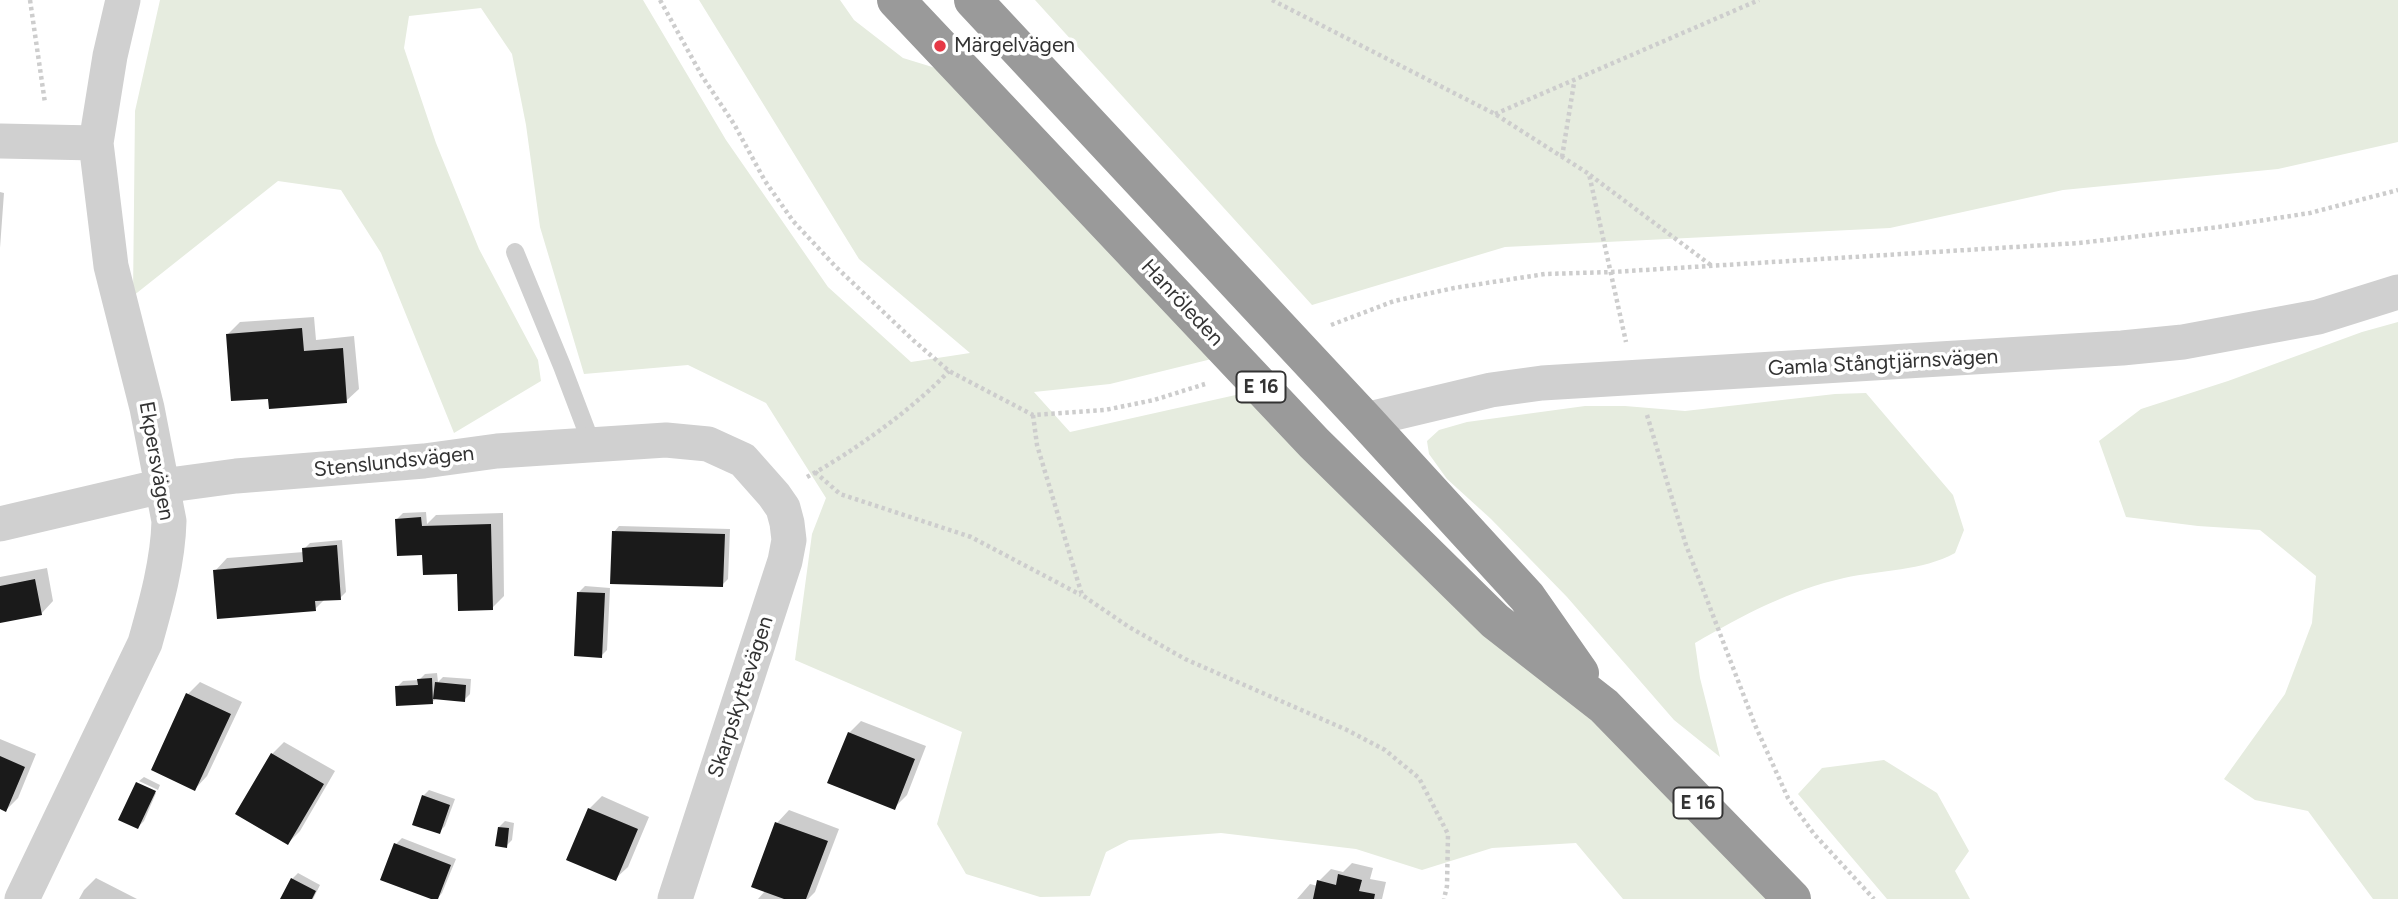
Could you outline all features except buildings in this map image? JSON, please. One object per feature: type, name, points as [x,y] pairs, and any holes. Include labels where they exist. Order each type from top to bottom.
[{"type":"highway","name":"Hanröleden","points":[[896,0],[1314,443],[1495,621],[1604,706],[1792,899]]},
{"type":"highway","name":"Hanröleden","points":[[973,0],[1527,597],[1604,706]]},
{"type":"street","name":"Ekpersvägen","points":[[22,899],[145,643],[169,538],[169,521],[147,408],[111,266],[96,143],[110,56],[123,0]]},
{"type":"street","points":[[0,141],[96,143]]},
{"type":"street","name":"Gamla Stångtjärnsvägen","points":[[1365,420],[1491,390],[1542,383],[1805,369],[2183,342],[2318,317],[2398,292]]},
{"type":"street","name":"Stenslundsvägen","points":[[0,524],[162,486],[236,476],[424,461],[496,451],[666,440],[708,444],[743,460],[774,495]]},
{"type":"street","name":"Skarpskyttevägen","points":[[674,899],[785,561],[789,540],[787,523],[783,508],[774,495]]},
{"type":"lane","points":[[515,252],[592,445]]},
{"type":"path","points":[[30,0],[52,142]]},
{"type":"path","points":[[660,0],[765,181],[793,221],[835,266],[949,371],[1033,415],[1105,410],[1154,400],[1214,379]]},
{"type":"path","points":[[1272,0],[1495,114],[1590,174],[1712,266]]},
{"type":"path","points":[[1495,114],[1759,0]]},
{"type":"path","points":[[1562,157],[1574,82]]},
{"type":"path","points":[[1590,174],[1626,344],[1686,545],[1755,725],[1788,798],[1814,834],[1874,899]]},
{"type":"path","points":[[1320,329],[1394,301],[1454,288],[1545,274],[2079,243],[2220,227],[2310,213],[2398,190]]},
{"type":"path","points":[[774,495],[835,462],[930,391],[949,371]]},
{"type":"path","points":[[1033,415],[1037,445],[1082,595]]},
{"type":"path","points":[[815,472],[840,494],[971,537],[1082,595],[1129,627],[1185,659],[1347,730],[1385,750],[1419,778],[1448,834],[1447,886],[1444,899]]},
{"type":"shaded area","points":[[160,0],[643,0],[726,140],[828,287],[911,362],[970,353],[859,259],[699,0],[840,0],[854,20],[903,58],[968,78],[1232,354],[1110,384],[1034,392],[1070,432],[1276,386],[1771,899],[1623,899],[1576,843],[1492,848],[1422,870],[1356,849],[1221,833],[1129,840],[1106,852],[1090,896],[1040,897],[966,874],[937,824],[962,732],[795,660],[812,534],[826,498],[766,403],[688,365],[584,374],[540,227],[526,125],[512,54],[481,8],[409,16],[404,48],[436,143],[479,249],[538,360],[541,381],[454,433],[381,253],[341,190],[278,181],[133,296],[135,111]]},
{"type":"shaded area","points":[[1035,0],[2398,0],[2398,142],[2278,169],[2063,190],[1890,228],[1505,247],[1312,305]]},
{"type":"shaded area","points":[[2398,322],[2398,899],[2373,899],[2308,811],[2255,800],[2224,779],[2285,694],[2312,623],[2316,576],[2260,530],[2126,517],[2099,441],[2141,409]]},
{"type":"shaded area","points":[[1866,393],[1953,495],[1964,530],[1955,553],[1915,567],[1844,578],[1805,589],[1749,613],[1695,643],[1700,678],[1720,757],[1674,720],[1567,597],[1491,519],[1447,479],[1429,454],[1427,441],[1439,430],[1467,422],[1585,406],[1685,411]]},
{"type":"shaded area","points":[[1884,760],[1937,793],[1969,851],[1955,871],[1970,899],[1887,899],[1798,794],[1822,768]]},
{"type":"place","name":"Märgelvägen","points":[[940,46]]}]
